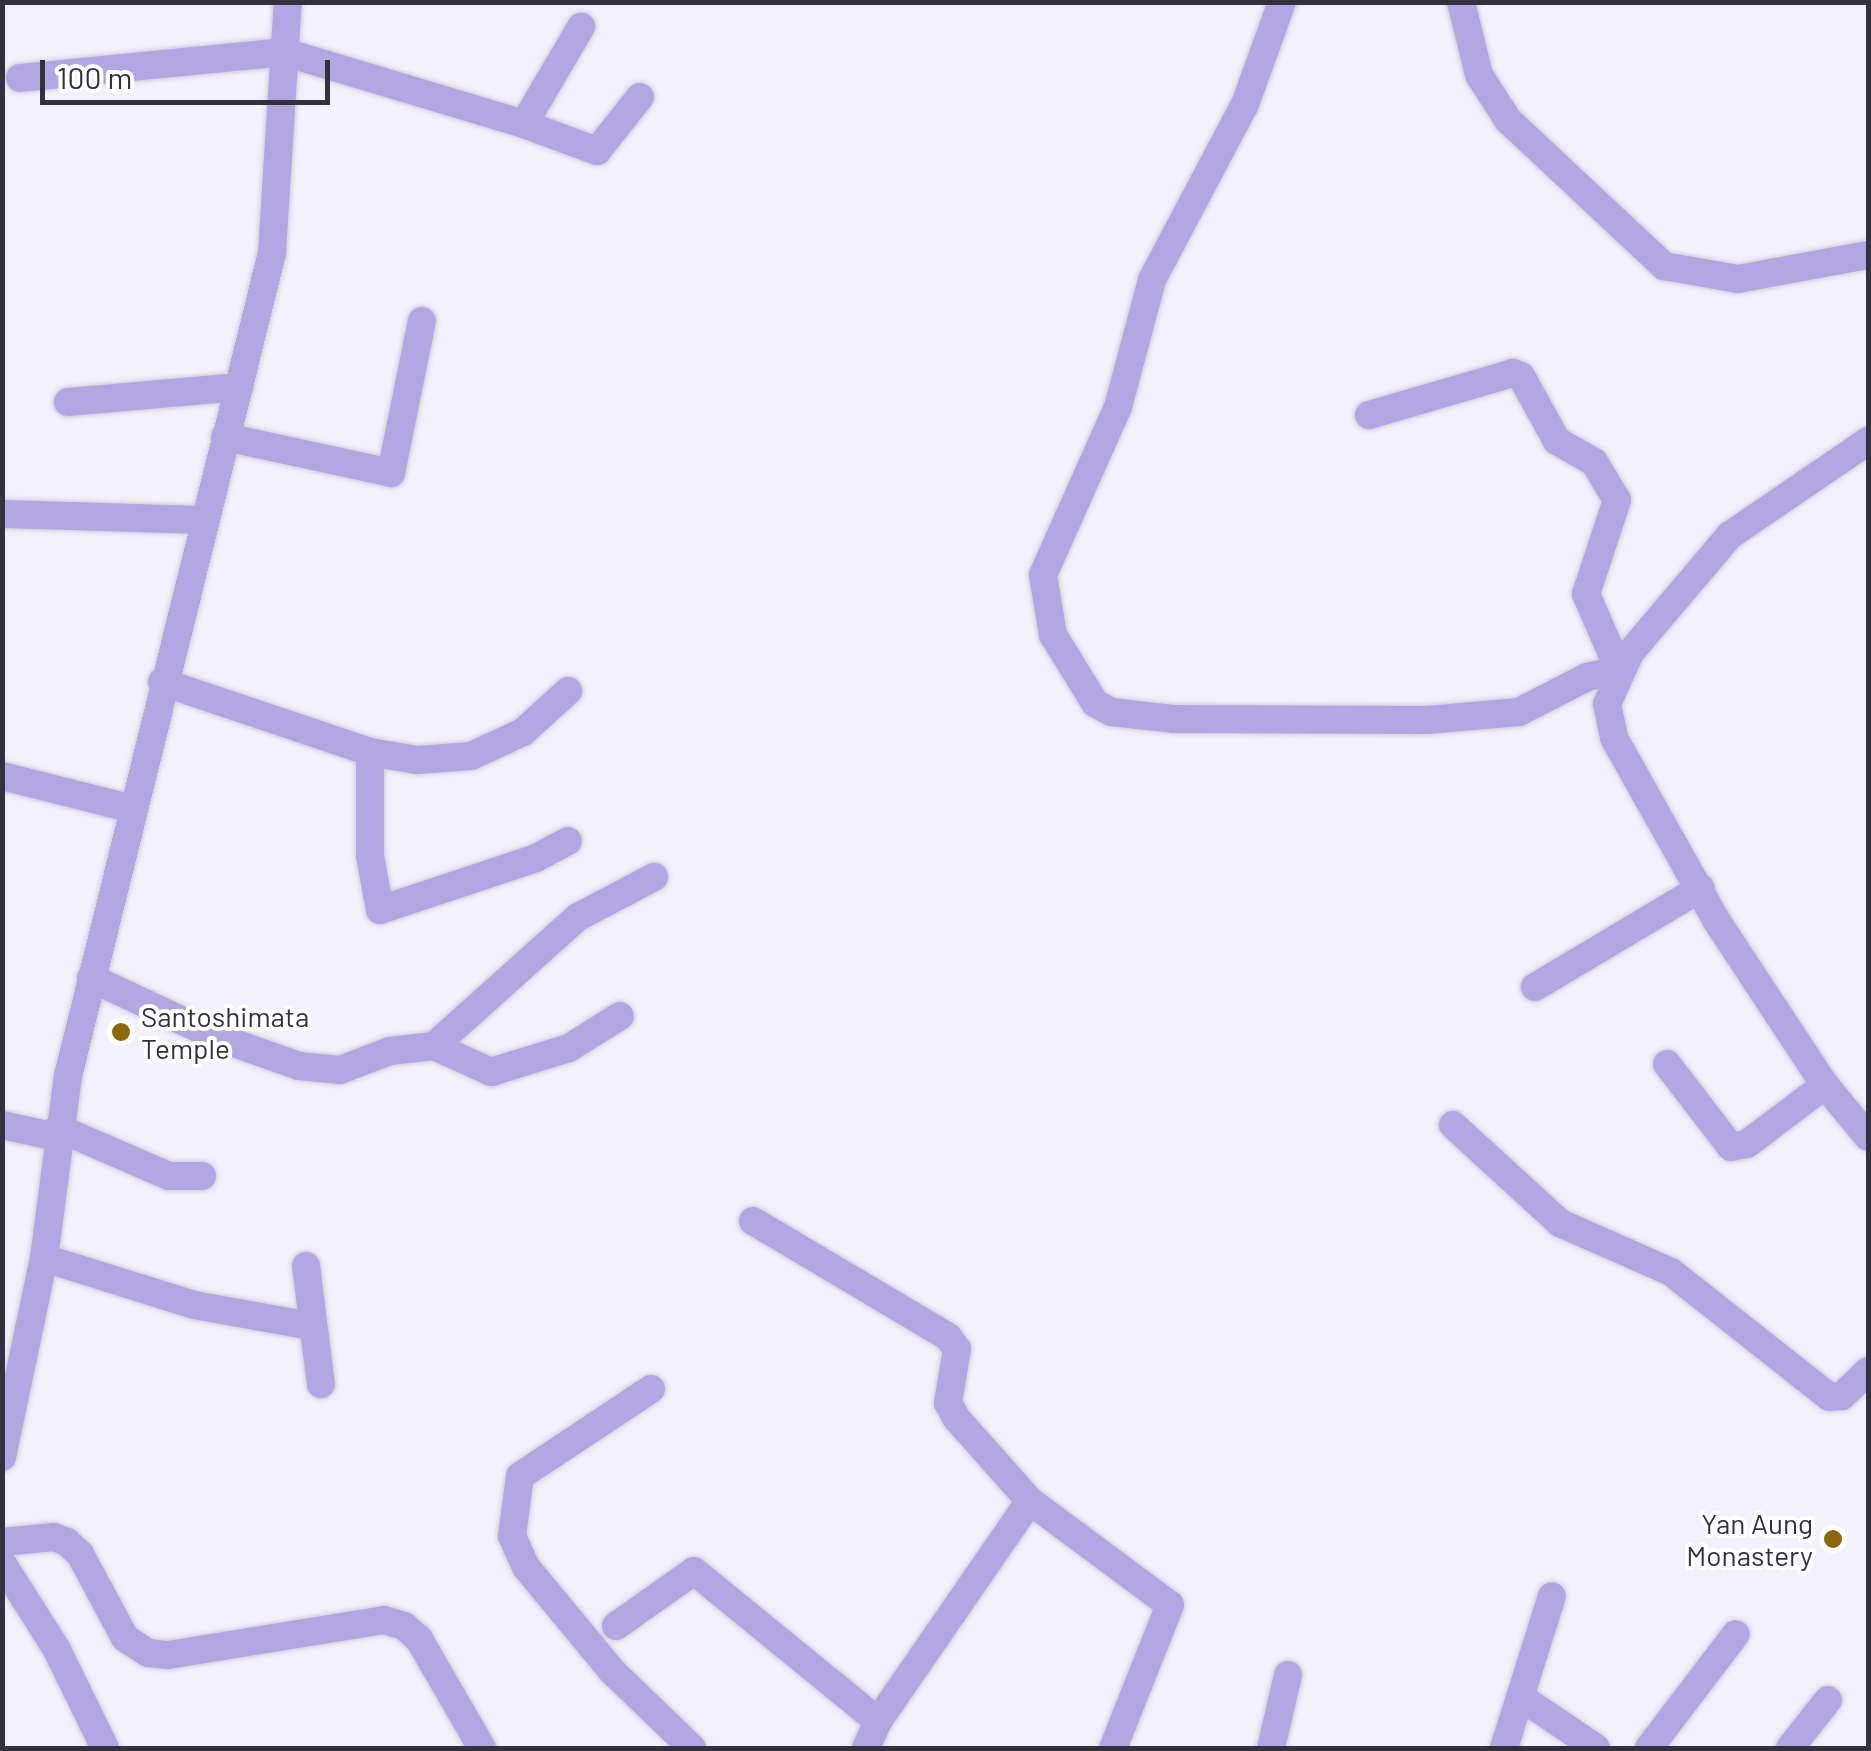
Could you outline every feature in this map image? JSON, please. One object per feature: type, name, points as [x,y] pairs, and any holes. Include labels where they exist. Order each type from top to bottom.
[{"type":"street","points":[[2,1457],[6,1418],[44,1258],[57,1133],[129,808],[272,252],[288,2]]},
{"type":"street","points":[[1282,2],[1245,104],[1152,280],[1118,407],[1043,574],[1052,635],[1095,703],[1111,712],[1173,720],[1427,720],[1519,712],[1587,677],[1619,670]]},
{"type":"street","points":[[1461,2],[1479,75],[1508,120],[1664,266],[1738,280],[1868,255]]},
{"type":"street","points":[[524,124],[581,26]]},
{"type":"street","points":[[20,78],[284,52],[524,124],[598,151],[640,97]]},
{"type":"street","points":[[225,438],[391,473],[422,320]]},
{"type":"street","points":[[1369,416],[1512,372],[1521,376],[1558,441],[1594,462],[1616,500],[1586,594],[1619,670]]},
{"type":"street","points":[[68,402],[238,387]]},
{"type":"street","points":[[1868,441],[1730,535],[1619,670],[1607,704],[1614,738],[1701,888],[1826,1086],[1868,1137]]},
{"type":"street","points":[[2,514],[204,520]]},
{"type":"street","points":[[162,682],[370,752],[417,760],[471,756],[524,732],[568,691]]},
{"type":"street","points":[[370,752],[370,856],[380,910],[536,858],[568,841]]},
{"type":"street","points":[[2,776],[129,808]]},
{"type":"street","points":[[434,1046],[490,989],[578,917],[654,877]]},
{"type":"street","points":[[1535,987],[1701,888]]},
{"type":"street","points":[[91,978],[299,1066],[340,1070],[390,1051],[434,1046],[491,1072],[570,1048],[620,1016]]},
{"type":"street","points":[[1666,1064],[1731,1147],[1747,1144],[1826,1086]]},
{"type":"street","points":[[2,1125],[57,1133],[169,1176],[202,1176]]},
{"type":"street","points":[[1453,1125],[1560,1223],[1644,1255],[1684,1280],[1829,1397],[1842,1396],[1868,1371]]},
{"type":"street","points":[[753,1221],[948,1337],[957,1349],[948,1403],[1030,1502],[1170,1604],[1113,1748]]},
{"type":"street","points":[[44,1258],[194,1305],[311,1326]]},
{"type":"street","points":[[306,1266],[321,1384]]},
{"type":"street","points":[[651,1390],[520,1476],[512,1536],[526,1568],[612,1671],[692,1748]]},
{"type":"street","points":[[866,1748],[878,1721],[1030,1502]]},
{"type":"street","points":[[2,1542],[54,1536],[67,1542],[80,1554],[126,1638],[148,1652],[384,1620],[404,1626],[420,1639],[482,1748]]},
{"type":"street","points":[[2,1563],[56,1648],[106,1748]]},
{"type":"street","points":[[616,1626],[694,1571],[878,1721]]},
{"type":"street","points":[[1504,1748],[1552,1596]]},
{"type":"street","points":[[1649,1748],[1736,1634]]},
{"type":"street","points":[[1270,1748],[1288,1676]]},
{"type":"street","points":[[1522,1698],[1596,1748]]},
{"type":"street","points":[[1790,1748],[1828,1700]]},
{"type":"place","name":"Santoshimata Temple","points":[[121,1032]]},
{"type":"place","name":"Yan Aung Monastery","points":[[1833,1539]]}]
